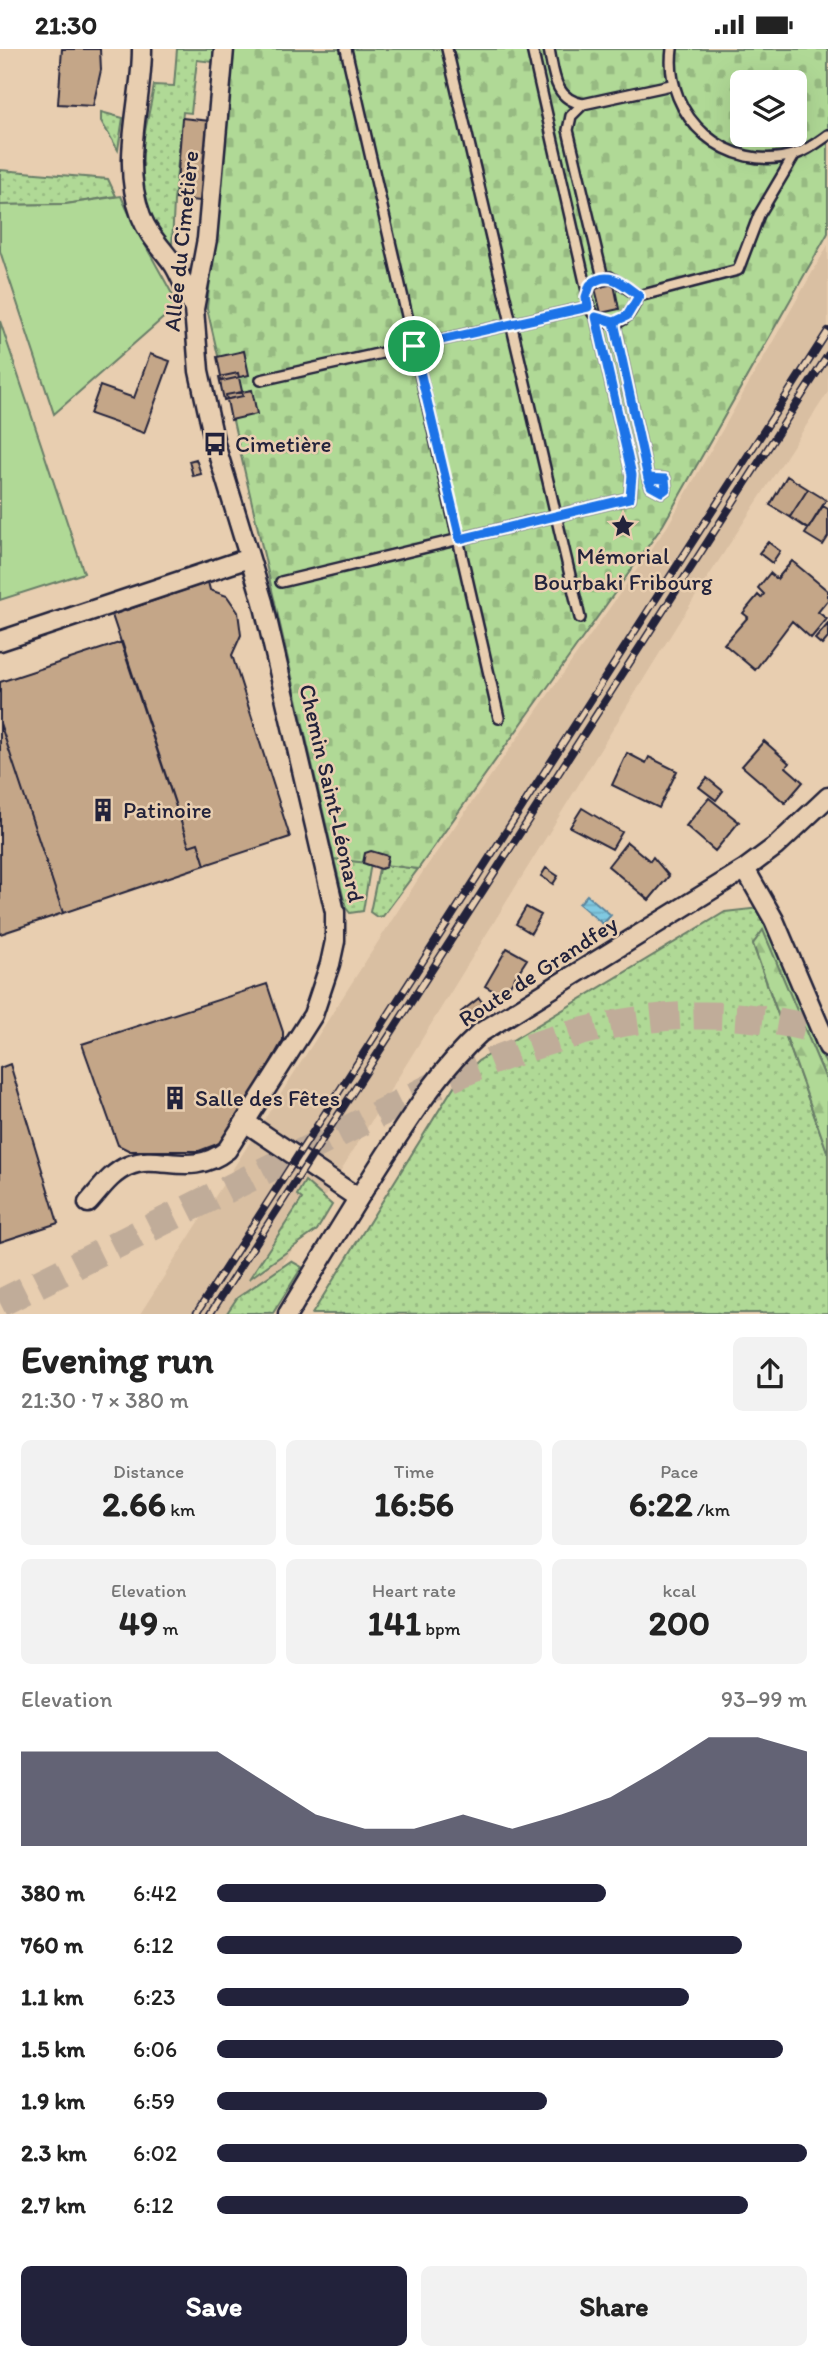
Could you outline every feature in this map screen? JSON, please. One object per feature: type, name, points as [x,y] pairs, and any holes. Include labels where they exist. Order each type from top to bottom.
[{"type":"street","points":[[142,49],[131,153],[134,194],[141,217],[159,248],[174,265],[194,309]]},
{"type":"street","name":"Allée du Cimetière","points":[[224,49],[207,239],[194,309],[201,382],[219,456],[249,558]]},
{"type":"street","points":[[0,641],[249,558]]},
{"type":"street","name":"Chemin Saint-Léonard","points":[[88,1203],[116,1172],[131,1164],[196,1164],[214,1160],[227,1150],[313,1015],[330,964],[335,922],[332,889],[263,602],[249,558]]},
{"type":"street","name":"Route de Grandfey","points":[[288,1314],[358,1198],[436,1078],[480,1033],[745,869],[776,846],[828,797]]},
{"type":"street","points":[[745,869],[774,920],[828,1047]]},
{"type":"street","points":[[245,1122],[358,1198]]},
{"type":"lane","points":[[346,49],[499,718]]},
{"type":"lane","points":[[447,49],[580,618]]},
{"type":"lane","points":[[281,582],[626,501],[633,492],[596,317],[588,307],[587,291],[531,49]]},
{"type":"lane","points":[[549,49],[560,93],[568,101],[583,104],[671,85]]},
{"type":"lane","points":[[672,49],[671,85],[688,118],[698,130],[721,145],[753,156],[795,154],[828,135]]},
{"type":"lane","points":[[583,104],[571,116],[568,130],[603,278]]},
{"type":"lane","points":[[596,317],[614,322],[627,316],[639,296],[738,270],[760,215],[795,154]]},
{"type":"lane","points":[[587,291],[595,281],[603,278],[618,280],[639,296]]},
{"type":"lane","points":[[261,380],[588,307]]},
{"type":"lane","points":[[614,322],[648,478]]},
{"type":"shaded area","points":[[828,245],[828,392],[677,625],[253,1313],[140,1314],[424,870],[667,527]]},
{"type":"green space","points":[[177,49],[216,49],[213,62],[197,60],[191,113],[183,112],[172,246],[160,235],[146,209],[140,174],[154,85],[174,86]]},
{"type":"green space","points":[[234,49],[828,49],[828,233],[663,525],[418,869],[334,859],[207,308]]},
{"type":"green space","points":[[101,112],[123,118],[118,150],[101,121]]},
{"type":"green space","points":[[0,170],[108,179],[116,196],[66,204],[0,205]]},
{"type":"green space","points":[[121,196],[178,305],[54,414],[0,251],[0,205],[66,204]]},
{"type":"green space","points":[[0,321],[84,573],[0,600]]},
{"type":"green space","points":[[334,859],[371,863],[363,911],[350,913],[346,908]]},
{"type":"green space","points":[[380,864],[418,869],[383,916],[377,917],[370,912]]},
{"type":"green space","points":[[760,908],[828,1069],[828,1084],[763,931],[753,945],[828,1154],[828,1313],[312,1314],[456,1083],[478,1061],[725,912]]},
{"type":"green space","points":[[763,930],[828,1084],[828,1154],[753,944]]},
{"type":"green space","points":[[305,1181],[332,1205],[317,1230],[249,1279],[302,1199],[297,1195]]},
{"type":"green space","points":[[291,1261],[302,1267],[273,1313],[227,1313],[237,1298]]},
{"type":"water","points":[[587,895],[611,915],[603,924],[579,904]]},
{"type":"building","points":[[62,49],[100,49],[101,70],[93,106],[58,104]]},
{"type":"building","points":[[182,118],[210,121],[201,201],[176,199]]},
{"type":"building","points":[[614,284],[619,309],[601,313],[595,288]]},
{"type":"building","points":[[244,351],[249,375],[222,381],[217,357]]},
{"type":"building","points":[[150,354],[170,361],[144,433],[90,414],[100,386],[134,398]]},
{"type":"building","points":[[238,373],[243,396],[224,400],[219,377]]},
{"type":"building","points":[[252,390],[257,414],[231,420],[226,395]]},
{"type":"building","points":[[196,459],[201,474],[193,476],[189,461]]},
{"type":"building","points":[[787,476],[808,489],[790,517],[770,505]]},
{"type":"building","points":[[808,489],[826,500],[808,529],[790,517]]},
{"type":"building","points":[[823,506],[828,509],[828,537],[823,545],[805,534]]},
{"type":"building","points":[[768,542],[780,551],[772,563],[759,553]]},
{"type":"building","points":[[792,561],[828,591],[828,600],[818,612],[827,619],[811,638],[792,621],[755,670],[724,644],[748,617],[743,613],[758,595],[761,598],[764,594],[758,588],[770,573],[777,579]]},
{"type":"building","points":[[208,582],[210,590],[227,596],[238,612],[241,635],[232,655],[290,837],[205,865],[198,843],[189,846],[112,615]]},
{"type":"building","points":[[828,624],[828,638],[822,645],[815,639]]},
{"type":"building","name":"Patinoire","points":[[122,642],[189,846],[198,843],[205,865],[63,913],[0,723],[0,682]]},
{"type":"building","points":[[0,723],[63,913],[0,934]]},
{"type":"building","points":[[764,741],[789,763],[786,767],[803,782],[785,803],[742,766]]},
{"type":"building","points":[[627,753],[646,763],[649,757],[677,771],[659,808],[612,785]]},
{"type":"building","points":[[707,778],[723,791],[716,800],[699,787]]},
{"type":"building","points":[[709,798],[739,822],[715,851],[686,826]]},
{"type":"building","points":[[582,808],[622,832],[612,849],[570,827]]},
{"type":"building","points":[[627,842],[650,861],[653,857],[669,876],[649,900],[608,866]]},
{"type":"building","points":[[371,851],[388,856],[386,867],[381,869],[363,863],[365,853]]},
{"type":"building","points":[[546,868],[558,876],[553,884],[541,876]]},
{"type":"building","points":[[526,907],[541,915],[531,933],[516,924]]},
{"type":"building","points":[[507,948],[527,959],[503,996],[485,986]]},
{"type":"building","name":"Salle des Fêtes","points":[[267,984],[283,1032],[283,1040],[231,1133],[220,1143],[199,1151],[130,1151],[118,1145],[82,1044]]},
{"type":"building","points":[[479,998],[486,1007],[467,1020],[461,1012]]},
{"type":"building","points":[[10,1064],[58,1223],[0,1242],[0,1068]]},
{"type":"tunnel","points":[[0,1303],[440,1083],[535,1046],[582,1032],[678,1016],[727,1016],[777,1021],[828,1033]]},
{"type":"railway","points":[[196,1314],[828,331]]},
{"type":"railway","points":[[210,1314],[828,355]]},
{"type":"place","name":"Cimetière","points":[[215,444]]},
{"type":"place","name":"Mémorial Bourbaki Fribourg","points":[[623,526]]},
{"type":"place","name":"Patinoire","points":[[103,810]]},
{"type":"place","name":"Salle des Fêtes","points":[[175,1098]]},
{"type":"route","points":[[414,346],[460,539],[630,498],[633,492],[632,475],[596,317],[608,323],[614,322],[648,478],[657,491],[666,489],[665,479],[648,478],[632,408],[614,322],[627,316],[639,296],[618,280],[603,278],[590,285],[586,297],[588,307],[414,346]]}]
